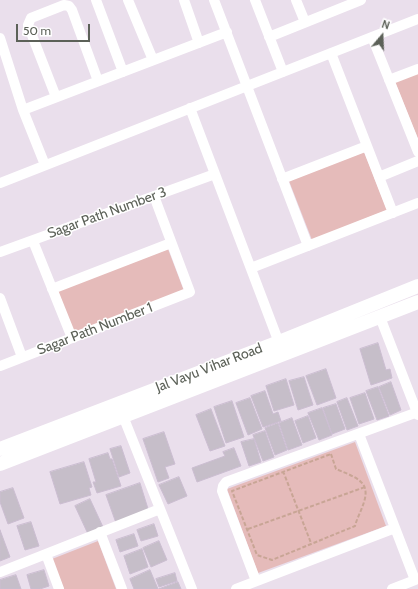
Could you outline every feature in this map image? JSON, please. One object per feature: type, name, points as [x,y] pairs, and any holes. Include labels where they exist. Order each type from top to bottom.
[{"type":"street","points":[[96,0],[123,72]]},
{"type":"street","points":[[128,0],[152,60]]},
{"type":"street","points":[[184,0],[199,43]]},
{"type":"street","points":[[214,0],[308,246]]},
{"type":"street","points":[[254,0],[283,72]]},
{"type":"street","points":[[296,0],[305,22]]},
{"type":"street","points":[[269,37],[361,0]]},
{"type":"street","points":[[56,97],[28,25],[31,18],[64,5],[69,6],[72,10],[98,81]]},
{"type":"street","points":[[0,183],[418,19]]},
{"type":"street","points":[[23,110],[227,32]]},
{"type":"street","points":[[372,37],[418,152]]},
{"type":"street","points":[[0,38],[23,110],[45,165]]},
{"type":"street","points":[[331,53],[393,213]]},
{"type":"street","points":[[389,80],[418,69]]},
{"type":"street","points":[[190,108],[281,348]]},
{"type":"street","points":[[282,178],[367,146]]},
{"type":"street","points":[[379,177],[418,161]]},
{"type":"street","name":"Sagar Path Number 3","points":[[0,252],[215,174]]},
{"type":"street","points":[[52,289],[171,243],[154,196]]},
{"type":"street","points":[[251,268],[418,204]]},
{"type":"street","points":[[33,241],[72,338]]},
{"type":"street","name":"Sagar Path Number 1","points":[[0,366],[190,292],[171,243]]},
{"type":"street","name":"Jal Vayu Vihar Road","points":[[0,464],[123,416],[281,348],[418,286]]},
{"type":"street","points":[[0,298],[22,357]]},
{"type":"street","name":"Jal Vayu Vihar Road","points":[[0,449],[281,348],[380,317],[418,302]]},
{"type":"street","points":[[256,581],[222,491],[226,482],[418,413],[380,317]]},
{"type":"street","points":[[123,416],[192,589]]},
{"type":"street","points":[[359,434],[395,528],[417,580],[392,589]]},
{"type":"street","points":[[0,572],[160,509]]},
{"type":"street","points":[[236,589],[395,528]]},
{"type":"street","points":[[100,532],[122,589]]},
{"type":"street","points":[[46,554],[59,589]]},
{"type":"path","points":[[331,454],[336,469],[361,481],[365,487],[366,495],[356,526],[272,560],[257,555],[232,491],[331,454]]},
{"type":"path","points":[[283,471],[311,544]]},
{"type":"path","points":[[248,529],[371,485]]},
{"type":"shaded area","points":[[418,73],[418,139],[395,82]]},
{"type":"shaded area","points":[[364,152],[387,210],[312,240],[289,181]]},
{"type":"shaded area","points":[[168,249],[184,291],[74,333],[58,291]]},
{"type":"shaded area","points":[[355,442],[386,526],[258,573],[227,489]]},
{"type":"shaded area","points":[[98,541],[116,589],[64,589],[52,559]]},
{"type":"building","points":[[378,343],[386,370],[390,369],[392,378],[371,385],[360,349]]},
{"type":"building","points":[[326,369],[336,398],[317,405],[306,376]]},
{"type":"building","points":[[304,377],[313,405],[298,410],[289,381]]},
{"type":"building","points":[[286,379],[294,405],[274,411],[266,386]]},
{"type":"building","points":[[391,382],[401,410],[390,415],[379,387]]},
{"type":"building","points":[[378,387],[389,416],[377,420],[366,391]]},
{"type":"building","points":[[265,391],[273,414],[278,412],[281,421],[263,427],[251,396]]},
{"type":"building","points":[[365,393],[374,419],[359,424],[350,398]]},
{"type":"building","points":[[250,398],[262,429],[248,435],[236,403]]},
{"type":"building","points":[[347,398],[358,426],[347,430],[337,402]]},
{"type":"building","points":[[232,401],[244,437],[226,443],[214,407]]},
{"type":"building","points":[[336,404],[345,429],[332,434],[323,408]]},
{"type":"building","points":[[322,408],[332,435],[319,440],[308,413]]},
{"type":"building","points":[[211,409],[225,446],[210,451],[196,415]]},
{"type":"building","points":[[308,416],[316,438],[303,443],[295,421]]},
{"type":"building","points":[[292,418],[302,445],[288,450],[279,423]]},
{"type":"building","points":[[278,423],[287,450],[275,455],[265,428]]},
{"type":"building","points":[[265,431],[274,457],[263,461],[253,435]]},
{"type":"building","points":[[164,432],[175,464],[165,467],[169,478],[158,482],[143,439]]},
{"type":"building","points":[[254,439],[261,462],[249,466],[241,442]]},
{"type":"building","points":[[121,446],[130,473],[119,477],[110,449]]},
{"type":"building","points":[[234,448],[241,466],[197,482],[192,468],[225,456],[223,452]]},
{"type":"building","points":[[108,453],[110,459],[112,459],[121,486],[97,493],[93,482],[96,482],[89,459]]},
{"type":"building","points":[[84,462],[92,487],[89,488],[91,495],[60,504],[50,472]]},
{"type":"building","points":[[179,477],[187,496],[168,504],[159,485]]},
{"type":"building","points":[[140,483],[149,512],[116,523],[106,495]]},
{"type":"building","points":[[13,488],[24,518],[8,524],[0,502],[0,492]]},
{"type":"building","points":[[90,499],[103,527],[88,534],[75,506]]},
{"type":"building","points":[[31,522],[39,546],[25,550],[17,526]]},
{"type":"building","points":[[154,524],[158,536],[141,541],[137,530]]},
{"type":"building","points":[[0,530],[10,557],[0,561]]},
{"type":"building","points":[[134,534],[138,546],[120,552],[116,540]]},
{"type":"building","points":[[159,541],[167,560],[151,567],[143,548]]},
{"type":"building","points":[[142,549],[148,567],[130,574],[124,556]]},
{"type":"building","points":[[44,570],[49,586],[40,589],[31,589],[27,575]]},
{"type":"building","points":[[150,570],[158,589],[134,589],[130,579]]},
{"type":"building","points":[[175,573],[177,581],[159,587],[156,579]]},
{"type":"building","points":[[16,575],[21,589],[0,589],[0,580]]},
{"type":"building","points":[[178,582],[181,589],[159,589]]}]
